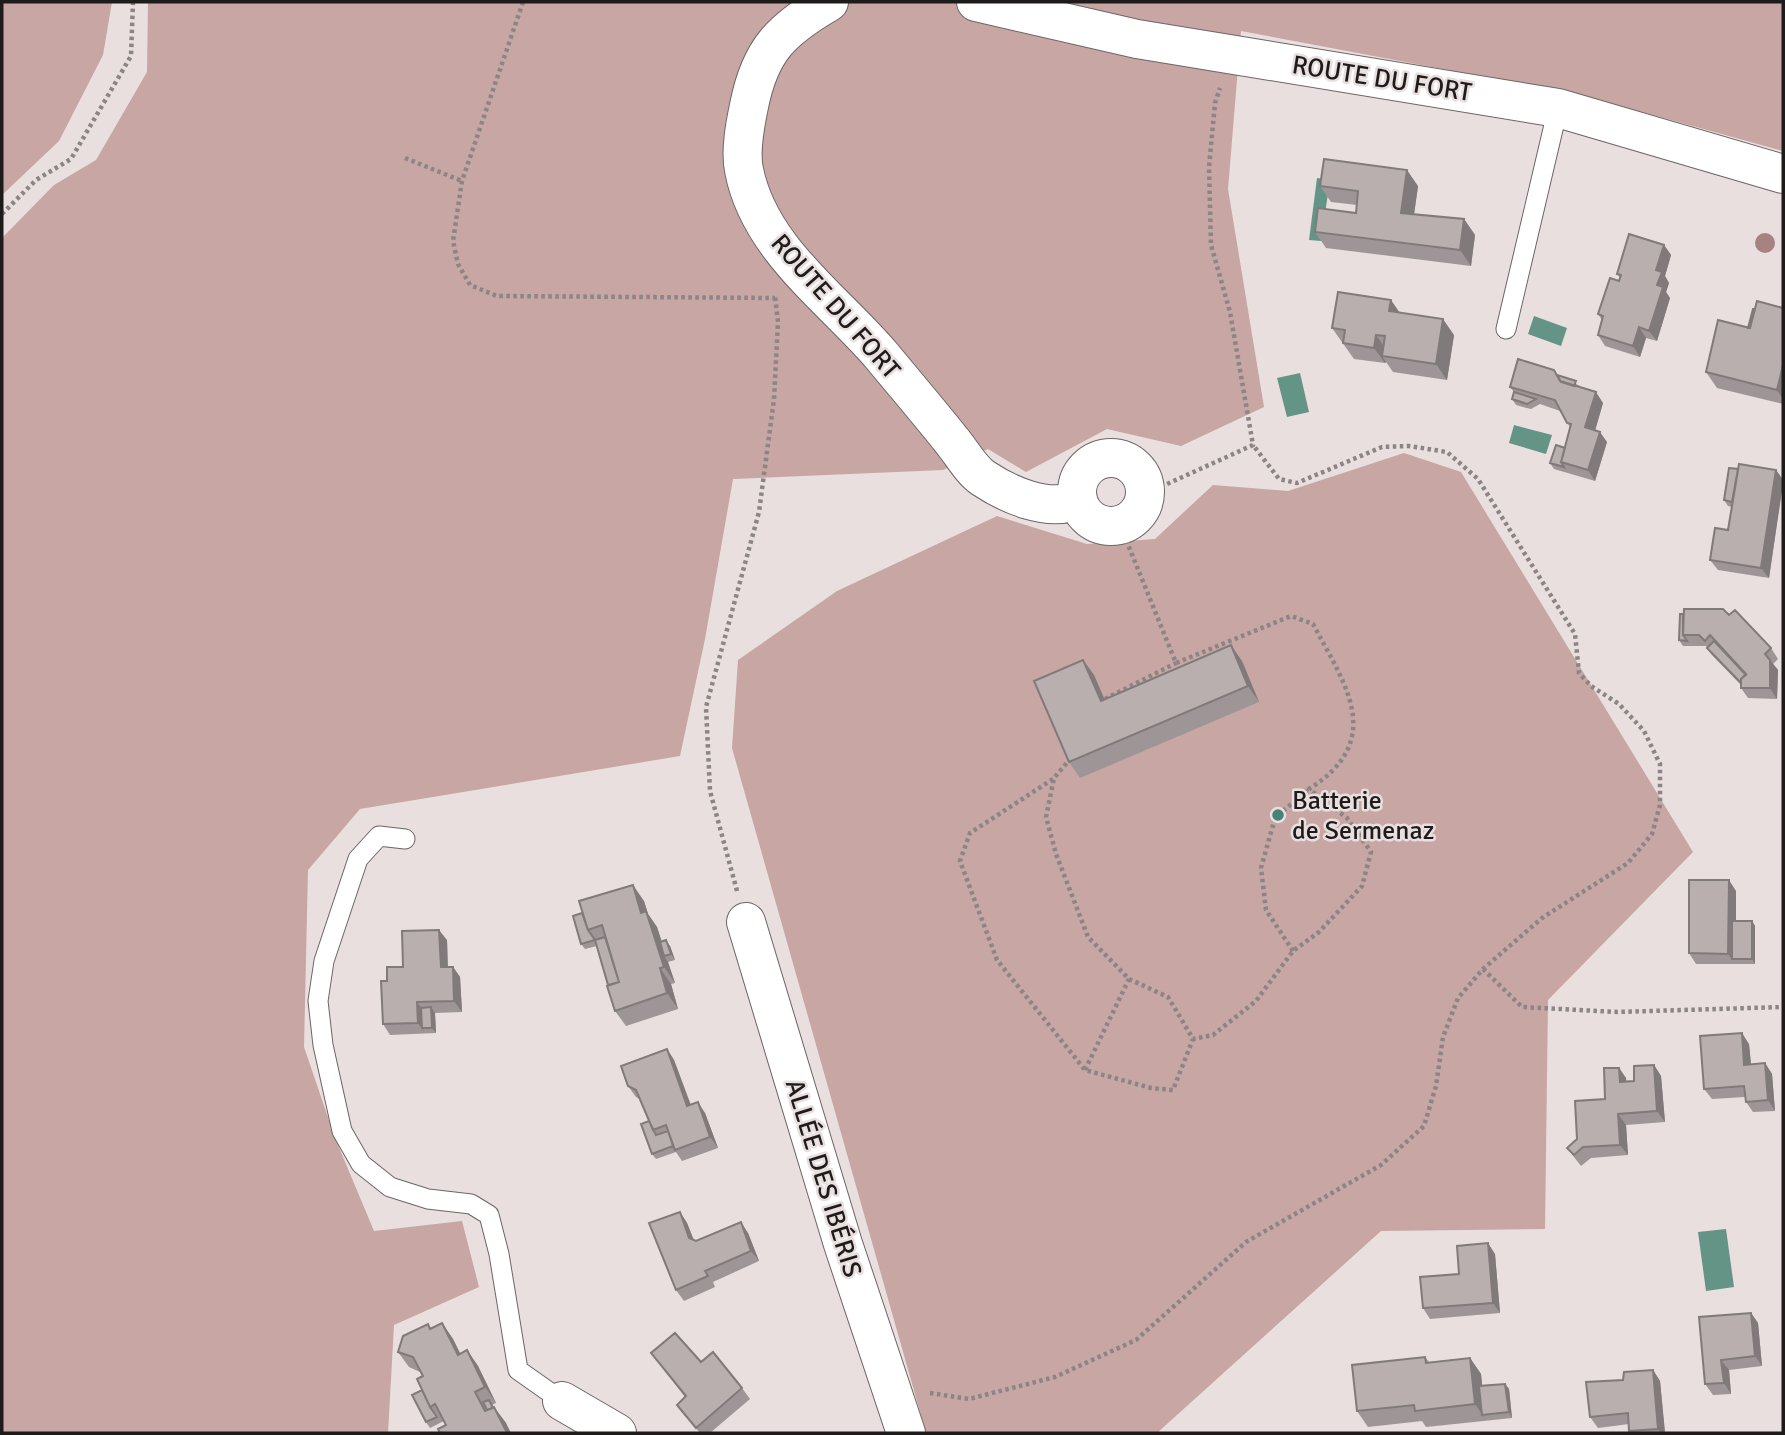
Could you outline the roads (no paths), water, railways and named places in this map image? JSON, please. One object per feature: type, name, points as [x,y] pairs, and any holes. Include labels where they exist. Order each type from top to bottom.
[{"type":"street","name":"ROUTE DU FORT","points":[[829,2],[798,20],[773,44],[755,74],[746,121],[743,168],[758,214],[780,248],[850,320],[981,477],[1021,498],[1049,503],[1078,499]]},
{"type":"street","name":"ROUTE DU FORT","points":[[976,2],[1137,39],[1558,108],[1783,174]]},
{"type":"street","points":[[1102,459],[1122,459],[1131,464],[1143,480],[1145,491],[1139,512],[1120,525],[1109,526],[1089,518],[1078,499],[1080,478],[1093,463],[1102,459]]},
{"type":"street","name":"ALLÉE DES IBÉRIS","points":[[746,922],[843,1244],[906,1433]]},
{"type":"street","points":[[562,1401],[617,1433]]},
{"type":"lane","points":[[1506,329],[1558,108]]},
{"type":"lane","points":[[405,839],[379,836],[358,859],[324,961],[318,1001],[323,1045],[342,1131],[361,1164],[390,1187],[428,1199],[471,1204],[489,1215],[499,1254],[518,1370],[562,1401]]},
{"type":"place","name":"Batterie de Sermenaz","points":[[1278,815]]}]
